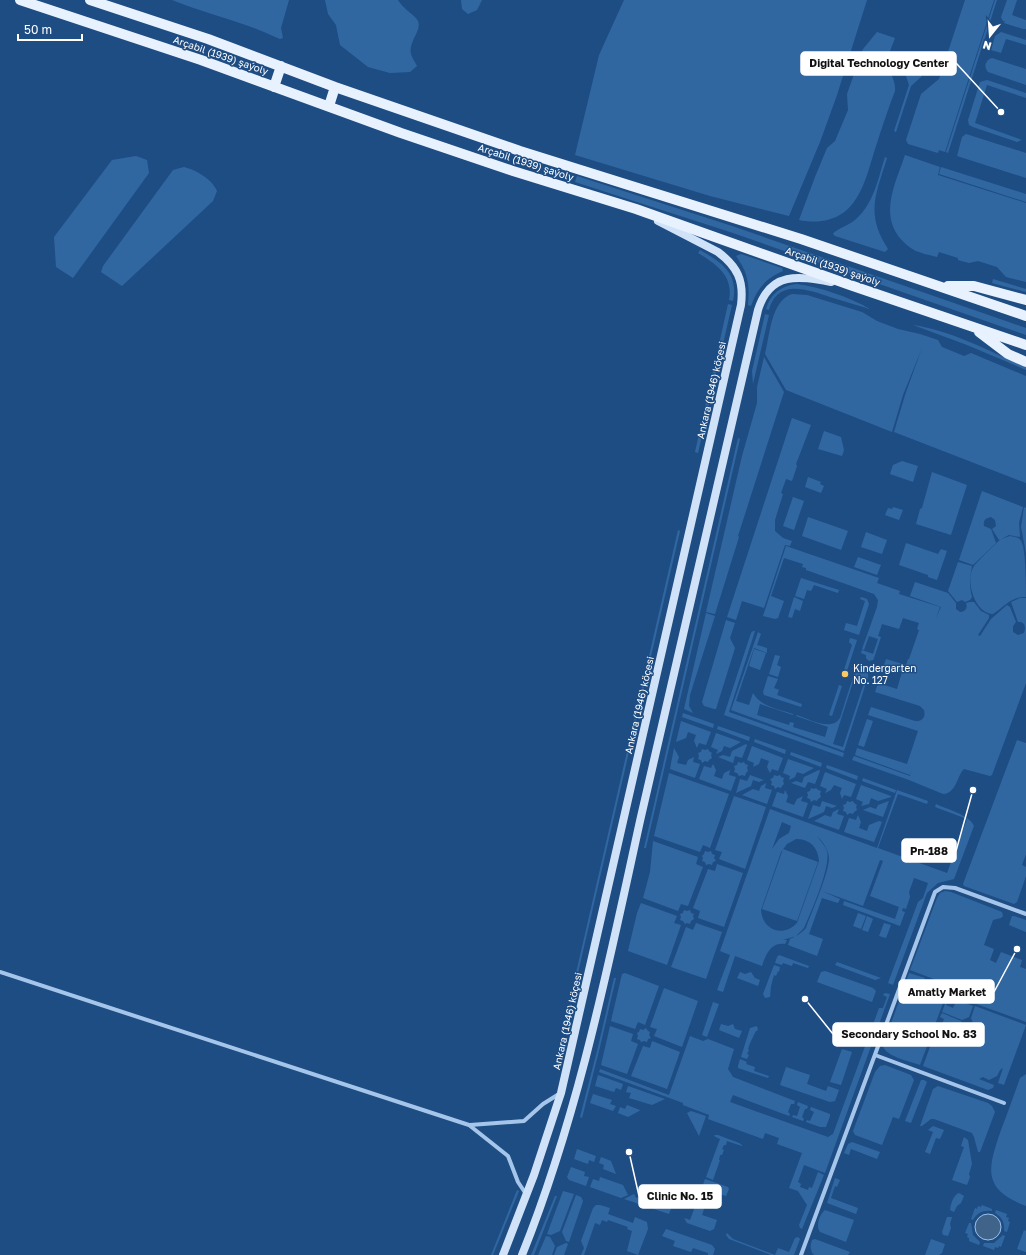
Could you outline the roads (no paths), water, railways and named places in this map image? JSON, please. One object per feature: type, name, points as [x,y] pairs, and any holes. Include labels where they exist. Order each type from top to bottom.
[{"type":"main road","name":"Arçabil (1939) şaýoly","points":[[20,0],[200,60],[535,179],[636,209],[850,285],[1026,345]]},
{"type":"main road","name":"Arçabil (1939) şaýoly","points":[[90,0],[208,39],[335,87],[520,151],[801,239],[1026,316]]},
{"type":"main road","points":[[274,87],[281,66]]},
{"type":"main road","points":[[329,106],[335,87]]},
{"type":"main road","name":"Ankara (1946) köçesi","points":[[503,1255],[527,1195],[561,1093],[742,298],[739,276],[732,265],[718,252],[636,209]]},
{"type":"main road","points":[[522,1255],[550,1180],[576,1094],[617,927],[760,302],[773,285],[784,279],[793,277],[810,278],[850,285]]},
{"type":"main road","points":[[940,286],[974,286],[1026,300]]},
{"type":"main road","points":[[971,326],[1008,354],[1026,362]]},
{"type":"street","points":[[801,1255],[935,892],[943,887],[955,888],[1026,914]]},
{"type":"street","points":[[0,972],[469,1125],[508,1156],[518,1182],[527,1195]]},
{"type":"street","points":[[875,1056],[1004,1103]]},
{"type":"street","points":[[469,1125],[524,1121],[543,1104],[561,1093]]},
{"type":"place","name":"Digital Technology Center","points":[[1001,112]]},
{"type":"place","name":"Kindergarten No. 127","points":[[845,674]]},
{"type":"place","name":"Рп-188","points":[[973,790]]},
{"type":"place","name":"Amatly Market","points":[[1017,949]]},
{"type":"place","name":"Secondary School No. 83","points":[[805,999]]},
{"type":"place","name":"Clinic No. 15","points":[[629,1152]]}]
